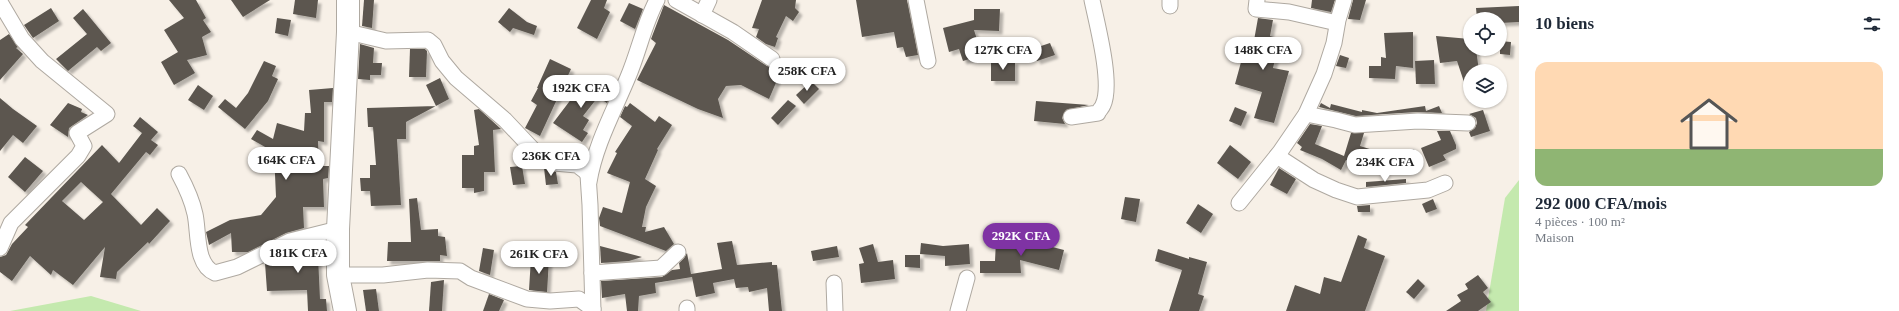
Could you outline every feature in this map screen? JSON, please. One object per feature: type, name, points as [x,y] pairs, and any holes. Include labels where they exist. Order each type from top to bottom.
[{"type":"street","points":[[345,311],[338,275],[338,229],[348,32],[348,0]]},
{"type":"street","points":[[589,183],[592,164],[617,99],[628,77],[645,26],[657,0]]},
{"type":"street","points":[[676,0],[733,32],[772,60]]},
{"type":"street","points":[[702,15],[709,0]]},
{"type":"street","points":[[916,0],[928,61]]},
{"type":"street","points":[[1071,117],[1098,113],[1104,105],[1106,90],[1104,59],[1092,0]]},
{"type":"street","points":[[1257,0],[1256,8],[1289,12],[1337,23]]},
{"type":"street","points":[[1239,203],[1277,156],[1306,114],[1324,74],[1334,43],[1337,23],[1344,0]]},
{"type":"street","points":[[0,2],[22,39],[42,61],[107,114],[77,133],[84,146],[78,156],[11,223],[0,248]]},
{"type":"street","points":[[348,32],[386,41],[428,40],[434,45],[442,61],[456,78],[504,120],[533,151],[554,164],[580,166],[588,175],[593,310]]},
{"type":"street","points":[[1306,114],[1355,125],[1418,121],[1468,123]]},
{"type":"street","points":[[1277,156],[1314,180],[1336,190],[1357,197],[1428,190],[1445,183]]},
{"type":"street","points":[[179,174],[192,203],[201,256],[207,267],[216,273],[237,267],[290,241],[338,229]]},
{"type":"street","points":[[592,273],[661,268],[678,252]]},
{"type":"street","points":[[338,275],[383,275],[428,270],[460,271],[471,278],[527,299],[550,301],[579,299],[593,310]]},
{"type":"street","points":[[958,311],[967,278]]},
{"type":"street","points":[[834,283],[835,311]]},
{"type":"green space","points":[[1519,180],[1519,311],[1486,311],[1505,198]]},
{"type":"green space","points":[[91,296],[141,311],[10,311]]},
{"type":"building","points":[[169,0],[196,0],[206,18],[203,20],[211,32],[202,37],[207,55],[187,60],[195,73],[174,85],[161,62],[178,52],[164,30],[184,18]]},
{"type":"building","points":[[231,0],[270,0],[243,17]]},
{"type":"building","points":[[295,0],[318,0],[316,18],[293,14]]},
{"type":"building","points":[[364,0],[374,0],[372,28],[362,26]]},
{"type":"building","points":[[591,0],[607,0],[604,8],[610,12],[597,39],[577,28]]},
{"type":"building","points":[[762,0],[796,0],[795,8],[799,12],[793,21],[786,16],[776,37],[778,38],[775,47],[766,44],[756,37],[759,29],[752,28]]},
{"type":"building","points":[[856,0],[907,0],[918,55],[906,57],[903,47],[897,48],[894,32],[862,37]]},
{"type":"building","points":[[1312,0],[1335,0],[1331,12],[1311,8]]},
{"type":"building","points":[[1353,0],[1366,0],[1360,20],[1348,19]]},
{"type":"building","points":[[629,3],[643,9],[635,29],[620,21]]},
{"type":"building","points":[[664,5],[728,40],[767,66],[775,67],[781,71],[769,99],[741,85],[726,86],[718,99],[723,118],[698,109],[637,80],[656,43],[651,39]]},
{"type":"building","points":[[1519,6],[1519,22],[1507,23],[1507,12],[1476,12],[1476,8]]},
{"type":"building","points":[[51,8],[59,21],[33,38],[24,25]]},
{"type":"building","points":[[509,8],[527,22],[537,26],[534,35],[513,28],[510,32],[498,22]]},
{"type":"building","points":[[83,9],[111,43],[101,51],[97,47],[68,71],[56,59],[87,34],[73,18]]},
{"type":"building","points":[[974,9],[1000,9],[999,31],[974,30],[982,55],[963,61],[959,49],[949,52],[943,28],[974,20]]},
{"type":"building","points":[[277,18],[291,20],[288,36],[275,33]]},
{"type":"building","points":[[1258,18],[1273,20],[1270,36],[1280,39],[1273,68],[1289,71],[1274,123],[1254,118],[1262,92],[1235,84],[1246,44],[1253,46]]},
{"type":"building","points":[[1413,32],[1413,68],[1396,66],[1395,79],[1369,78],[1369,66],[1381,66],[1381,57],[1386,58],[1384,33]]},
{"type":"building","points":[[9,34],[18,47],[16,48],[23,54],[0,80],[0,40]]},
{"type":"building","points":[[1436,36],[1463,38],[1463,56],[1477,56],[1478,64],[1463,64],[1463,79],[1457,61],[1440,63]]},
{"type":"building","points":[[1507,42],[1511,42],[1510,55],[1507,55]]},
{"type":"building","points":[[1050,43],[1055,55],[1037,61],[1032,49]]},
{"type":"building","points":[[360,44],[374,48],[373,63],[382,63],[381,75],[370,75],[370,80],[358,79]]},
{"type":"building","points":[[410,49],[425,49],[427,51],[426,77],[409,77]]},
{"type":"building","points":[[1340,55],[1349,58],[1346,68],[1336,66]]},
{"type":"building","points":[[550,59],[571,69],[540,136],[525,128],[537,105],[531,101]]},
{"type":"building","points":[[1434,60],[1435,84],[1416,84],[1415,61]]},
{"type":"building","points":[[264,61],[276,66],[272,76],[278,79],[268,101],[245,129],[218,107],[225,99],[236,108],[248,93]]},
{"type":"building","points":[[991,61],[1015,61],[1015,81],[991,81]]},
{"type":"building","points":[[588,77],[611,94],[607,103],[598,97],[583,116],[589,120],[583,130],[588,133],[582,142],[553,123]]},
{"type":"building","points":[[440,78],[449,99],[436,106],[426,85]]},
{"type":"building","points":[[811,81],[819,89],[804,104],[796,95]]},
{"type":"building","points":[[198,85],[213,96],[204,110],[188,100]]},
{"type":"building","points":[[333,88],[332,102],[324,102],[324,142],[318,141],[319,166],[329,166],[328,178],[323,179],[324,207],[303,207],[304,228],[286,233],[248,252],[232,252],[231,233],[209,245],[206,232],[230,220],[261,215],[276,197],[274,152],[251,139],[257,130],[273,139],[277,123],[304,131],[305,113],[311,113],[309,90]]},
{"type":"building","points":[[0,98],[37,126],[23,143],[13,135],[0,151]]},
{"type":"building","points":[[788,100],[796,106],[778,125],[771,118]]},
{"type":"building","points":[[1036,101],[1089,105],[1066,110],[1062,118],[1065,124],[1034,121]]},
{"type":"building","points":[[68,103],[82,109],[81,112],[88,115],[69,128],[68,137],[50,125]]},
{"type":"building","points":[[630,103],[655,122],[659,116],[672,125],[657,149],[658,150],[645,179],[656,186],[646,207],[642,227],[646,227],[645,232],[664,227],[674,244],[666,251],[600,226],[599,218],[603,207],[622,213],[630,182],[607,173],[617,153],[615,152],[632,126],[620,117],[625,106],[627,107]]},
{"type":"building","points":[[1321,103],[1330,108],[1331,104],[1362,112],[1362,110],[1377,113],[1425,106],[1426,111],[1439,106],[1442,113],[1417,112],[1356,116],[1319,107]]},
{"type":"building","points":[[436,106],[406,122],[406,139],[397,139],[401,205],[371,206],[370,191],[361,191],[360,178],[370,178],[370,165],[376,165],[373,127],[368,127],[367,108]]},
{"type":"building","points":[[1235,107],[1247,112],[1241,126],[1229,121]]},
{"type":"building","points":[[479,109],[501,129],[493,130],[495,172],[484,172],[484,191],[474,193],[474,188],[462,188],[462,155],[474,155],[474,146],[479,145],[474,110]]},
{"type":"building","points":[[1483,110],[1490,131],[1471,137],[1469,132],[1475,128],[1477,123],[1476,118],[1469,114]]},
{"type":"building","points":[[140,117],[158,132],[151,140],[158,145],[150,155],[146,152],[111,194],[141,225],[157,208],[170,221],[149,244],[148,242],[117,272],[116,279],[100,277],[105,247],[73,285],[53,270],[51,275],[30,256],[12,281],[0,272],[0,257],[6,255],[12,244],[28,227],[25,225],[102,145],[119,163],[142,133],[133,126]],"holes":[[[81,182],[103,202],[84,220],[62,201]]]},
{"type":"building","points":[[1310,124],[1322,126],[1315,144],[1344,156],[1351,133],[1364,133],[1360,146],[1376,151],[1371,168],[1346,160],[1341,170],[1322,159],[1300,150],[1302,147],[1297,143]]},
{"type":"building","points":[[1437,131],[1450,131],[1456,145],[1456,149],[1443,155],[1446,160],[1429,167],[1421,148],[1441,140]]},
{"type":"building","points":[[1230,145],[1251,162],[1238,179],[1217,163]]},
{"type":"building","points":[[1414,149],[1417,159],[1401,165],[1397,154]]},
{"type":"building","points":[[25,157],[43,171],[25,192],[8,177]]},
{"type":"building","points":[[522,166],[525,184],[513,185],[510,167]]},
{"type":"building","points":[[544,168],[556,172],[558,184],[546,185]]},
{"type":"building","points":[[1279,168],[1296,179],[1287,194],[1270,185]]},
{"type":"building","points":[[1406,179],[1406,183],[1366,187],[1366,182]]},
{"type":"building","points":[[1125,197],[1140,199],[1136,222],[1121,219]]},
{"type":"building","points":[[417,198],[421,230],[438,229],[438,236],[445,237],[447,256],[440,255],[440,261],[387,261],[388,242],[411,242],[409,199]]},
{"type":"building","points":[[1433,199],[1437,209],[1426,213],[1422,204]]},
{"type":"building","points":[[1198,204],[1213,214],[1201,233],[1186,223]]},
{"type":"building","points":[[1370,205],[1370,212],[1358,212],[1357,206]]},
{"type":"building","points":[[1358,235],[1367,239],[1364,248],[1385,256],[1365,311],[1286,311],[1295,285],[1320,294],[1324,277],[1341,282]]},
{"type":"building","points":[[996,240],[1028,243],[1029,241],[1064,250],[1059,270],[1020,260],[1021,273],[980,273],[980,261],[995,261]]},
{"type":"building","points":[[732,241],[737,265],[772,262],[772,265],[777,265],[782,311],[769,311],[767,288],[749,292],[748,287],[736,288],[734,279],[713,283],[715,293],[696,297],[692,277],[655,283],[656,293],[639,296],[638,311],[627,311],[625,294],[602,298],[601,281],[662,277],[672,270],[680,269],[679,263],[687,253],[691,274],[722,269],[717,243]]},
{"type":"building","points":[[324,242],[324,255],[318,256],[320,299],[326,299],[327,311],[308,311],[307,290],[267,291],[265,263],[293,250]]},
{"type":"building","points":[[921,243],[943,246],[969,244],[970,264],[945,266],[945,256],[920,254]]},
{"type":"building","points":[[873,244],[878,262],[893,260],[895,279],[861,283],[859,264],[864,263],[859,248]]},
{"type":"building","points":[[600,246],[642,257],[629,261],[601,263]]},
{"type":"building","points":[[837,246],[839,257],[813,261],[811,251]]},
{"type":"building","points":[[483,248],[494,250],[490,275],[479,271]]},
{"type":"building","points":[[1158,249],[1189,259],[1189,257],[1207,262],[1198,294],[1204,296],[1199,311],[1169,311],[1182,270],[1155,261]]},
{"type":"building","points":[[905,255],[920,255],[920,268],[905,267]]},
{"type":"building","points":[[531,258],[549,259],[547,292],[529,290]]},
{"type":"building","points":[[1478,275],[1488,288],[1483,292],[1491,302],[1478,311],[1446,311],[1461,301],[1457,295],[1468,289],[1465,284]]},
{"type":"building","points":[[1418,279],[1425,286],[1414,299],[1406,292]]},
{"type":"building","points":[[444,280],[442,311],[429,311],[431,282]]},
{"type":"building","points":[[376,289],[379,311],[366,311],[363,290]]},
{"type":"building","points":[[489,294],[504,300],[499,311],[483,311]]}]
